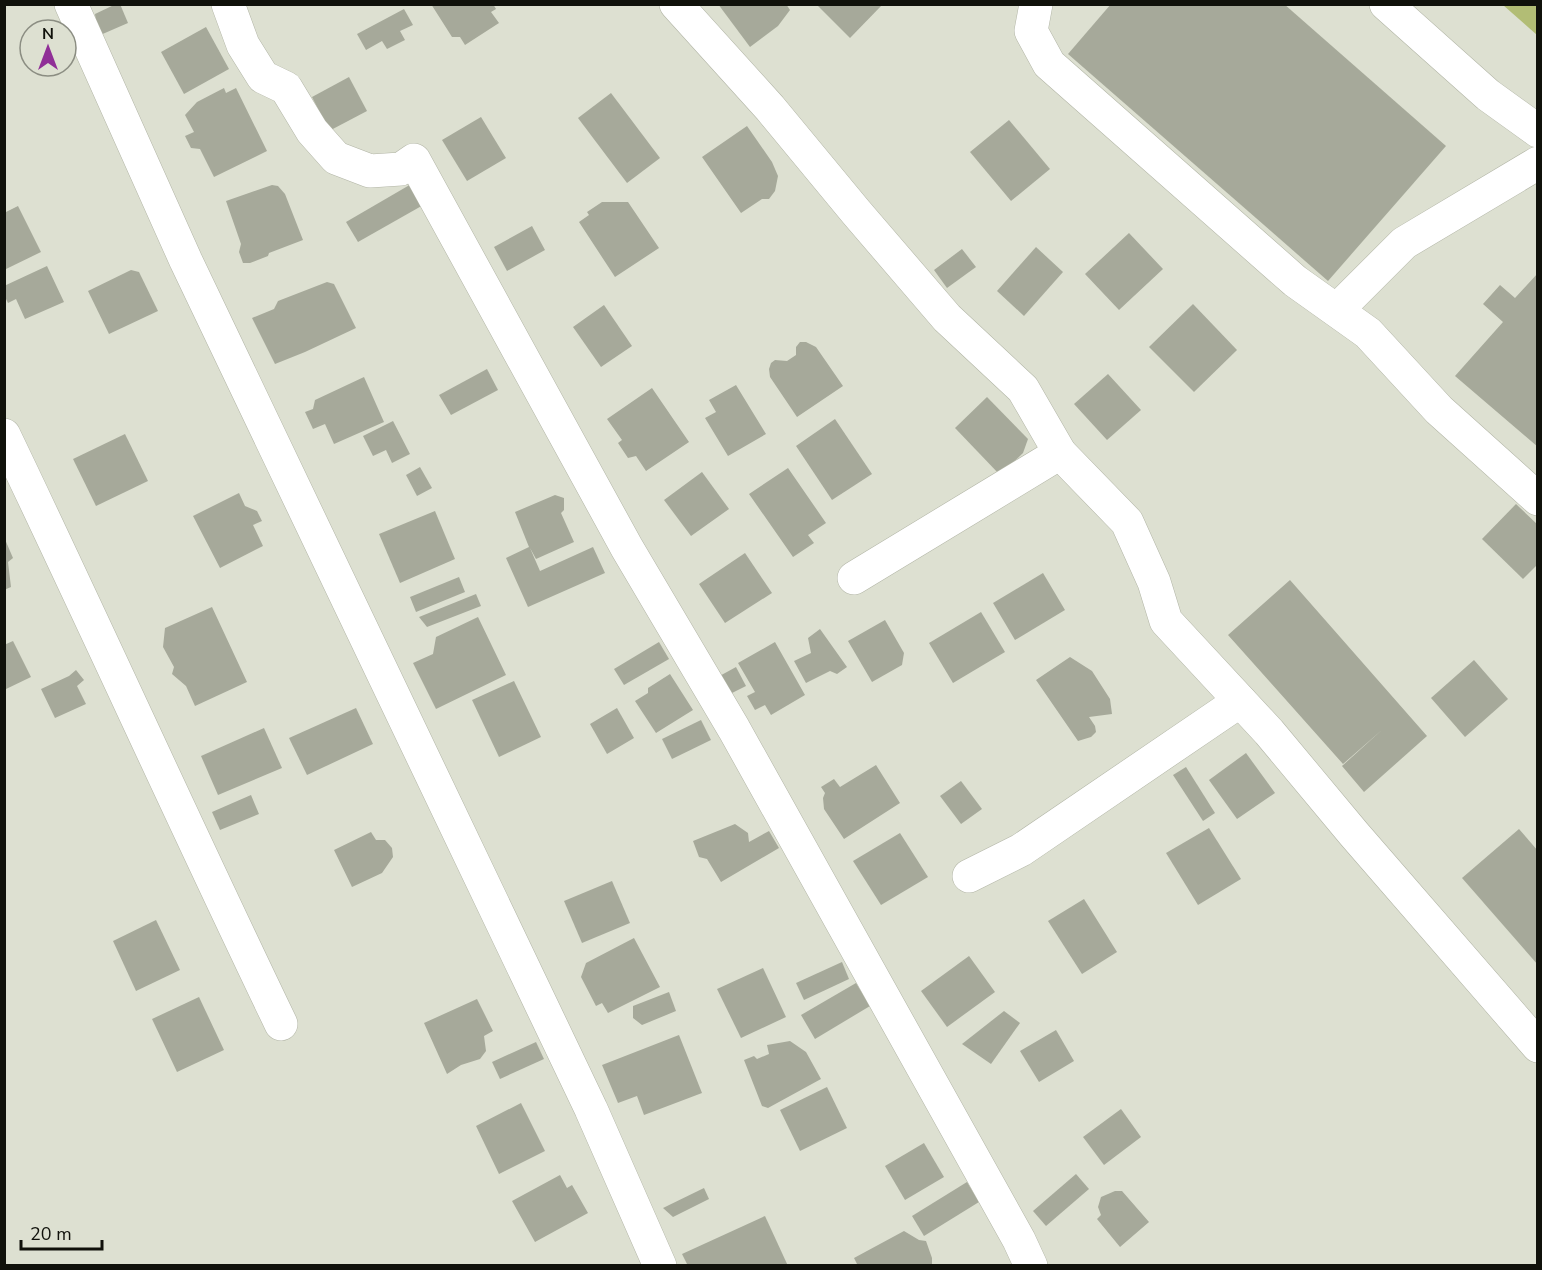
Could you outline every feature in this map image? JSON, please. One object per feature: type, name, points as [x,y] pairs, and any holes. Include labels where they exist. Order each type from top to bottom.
[{"type":"street","points":[[70,4],[186,261],[591,1109],[660,1266]]},
{"type":"street","points":[[228,4],[243,45],[263,77],[286,88],[312,130],[336,158],[370,171],[402,169],[414,159],[627,548],[740,739],[1019,1240],[1030,1266]]},
{"type":"street","points":[[676,4],[770,108],[947,318],[1023,389],[1060,453],[1126,522],[1154,582],[1166,621],[1269,732],[1354,834],[1538,1046]]},
{"type":"street","points":[[1036,4],[1031,31],[1049,64],[1295,281],[1368,333],[1439,410],[1538,499]]},
{"type":"street","points":[[1386,4],[1488,95],[1538,131]]},
{"type":"street","points":[[1337,310],[1404,243],[1531,177]]},
{"type":"street","points":[[4,435],[83,600],[179,812],[281,1024]]},
{"type":"street","points":[[854,578],[1060,453]]},
{"type":"street","points":[[969,876],[1022,850],[1240,701]]},
{"type":"green space","points":[[1503,5],[1537,5],[1537,35]]},
{"type":"building","points":[[120,4],[128,23],[98,36],[95,14]]},
{"type":"building","points":[[431,4],[493,4],[496,9],[491,12],[499,23],[465,45],[460,37],[452,37]]},
{"type":"building","points":[[718,4],[786,4],[790,10],[778,26],[750,47]]},
{"type":"building","points":[[816,4],[883,4],[850,38]]},
{"type":"building","points":[[1111,4],[1284,4],[1446,146],[1328,281],[1068,54]]},
{"type":"building","points":[[404,9],[413,25],[400,31],[405,40],[387,49],[382,41],[366,50],[357,34]]},
{"type":"building","points":[[206,27],[229,69],[184,94],[161,52]]},
{"type":"building","points":[[349,77],[367,111],[329,131],[312,97]]},
{"type":"building","points":[[224,88],[226,93],[236,88],[267,151],[214,177],[200,149],[191,148],[185,136],[194,132],[185,115],[197,102]]},
{"type":"building","points":[[611,93],[660,158],[627,183],[578,118]]},
{"type":"building","points":[[481,117],[506,158],[467,181],[442,140]]},
{"type":"building","points":[[1009,120],[1050,169],[1011,201],[970,152]]},
{"type":"building","points":[[747,126],[772,162],[778,176],[775,191],[769,199],[762,199],[741,213],[702,157]]},
{"type":"building","points":[[413,183],[425,204],[358,242],[346,222]]},
{"type":"building","points":[[272,185],[278,186],[285,194],[303,240],[250,263],[243,263],[239,252],[241,244],[226,201]]},
{"type":"building","points":[[602,202],[628,202],[659,248],[615,277],[579,222],[589,215],[587,212]]},
{"type":"building","points":[[18,206],[41,252],[4,270],[4,213]]},
{"type":"building","points":[[532,226],[545,250],[507,271],[494,247]]},
{"type":"building","points":[[1129,233],[1163,269],[1119,310],[1085,274]]},
{"type":"building","points":[[1036,247],[1063,272],[1024,316],[997,291]]},
{"type":"building","points":[[962,249],[976,267],[947,288],[934,270]]},
{"type":"building","points":[[47,266],[64,302],[25,319],[16,299],[8,303],[4,295],[4,286]]},
{"type":"building","points":[[131,270],[139,272],[158,311],[109,334],[88,291]]},
{"type":"building","points":[[1538,273],[1538,447],[1455,376],[1503,322],[1483,304],[1500,285],[1515,298]]},
{"type":"building","points":[[327,282],[334,284],[356,328],[275,364],[252,318],[274,309],[278,301]]},
{"type":"building","points":[[1193,304],[1237,350],[1194,392],[1149,347]]},
{"type":"building","points":[[604,305],[632,346],[601,367],[573,327]]},
{"type":"building","points":[[800,342],[816,347],[843,386],[797,417],[770,377],[769,369],[775,360],[787,361],[796,355],[796,347]]},
{"type":"building","points":[[487,369],[498,390],[451,415],[439,395]]},
{"type":"building","points":[[1108,374],[1141,410],[1107,440],[1074,404]]},
{"type":"building","points":[[364,377],[384,422],[334,444],[325,424],[313,429],[305,412],[313,409],[315,400]]},
{"type":"building","points":[[736,385],[766,434],[728,456],[705,418],[716,412],[709,400]]},
{"type":"building","points":[[652,388],[689,442],[646,471],[636,456],[628,458],[618,443],[622,440],[607,419]]},
{"type":"building","points":[[987,397],[1028,439],[1023,453],[1000,475],[955,428]]},
{"type":"building","points":[[835,419],[872,474],[832,500],[796,446]]},
{"type":"building","points":[[393,421],[410,454],[392,463],[386,450],[373,456],[363,436]]},
{"type":"building","points":[[125,434],[148,481],[96,506],[73,459]]},
{"type":"building","points":[[420,467],[432,488],[417,496],[406,475]]},
{"type":"building","points":[[788,468],[826,523],[808,535],[814,543],[793,557],[749,494]]},
{"type":"building","points":[[702,472],[729,509],[691,536],[664,500]]},
{"type":"building","points":[[239,493],[245,506],[257,511],[262,521],[253,525],[263,546],[220,568],[193,516]]},
{"type":"building","points":[[555,495],[564,498],[564,510],[561,513],[574,542],[536,559],[530,548],[540,571],[593,547],[605,573],[528,607],[506,558],[529,547],[515,512]]},
{"type":"building","points":[[1516,504],[1538,525],[1538,564],[1523,579],[1482,539]]},
{"type":"building","points":[[435,511],[455,559],[400,583],[379,534]]},
{"type":"building","points":[[4,537],[13,558],[8,562],[11,587],[4,590]]},
{"type":"building","points":[[745,553],[772,593],[725,623],[699,584]]},
{"type":"building","points":[[1043,573],[1065,610],[1015,640],[993,603]]},
{"type":"building","points":[[459,577],[465,592],[416,612],[410,597]]},
{"type":"building","points":[[1290,580],[1427,736],[1364,792],[1342,766],[1383,729],[1343,764],[1228,635]]},
{"type":"building","points":[[476,594],[481,606],[427,627],[419,617]]},
{"type":"building","points":[[212,607],[247,682],[195,706],[186,686],[172,674],[174,667],[163,647],[165,628]]},
{"type":"building","points":[[981,612],[1005,652],[953,683],[929,643]]},
{"type":"building","points":[[478,617],[506,675],[436,709],[413,663],[433,654],[436,637]]},
{"type":"building","points":[[885,620],[904,653],[902,665],[872,682],[848,641]]},
{"type":"building","points":[[820,629],[847,667],[837,674],[830,671],[806,683],[794,661],[811,653],[808,638]]},
{"type":"building","points":[[13,641],[31,677],[4,690],[4,645]]},
{"type":"building","points":[[659,642],[669,659],[624,685],[614,669]]},
{"type":"building","points":[[775,642],[805,695],[771,715],[765,705],[755,710],[747,696],[755,692],[738,663]]},
{"type":"building","points":[[1070,657],[1092,671],[1110,699],[1112,714],[1089,717],[1096,732],[1091,737],[1078,741],[1036,680]]},
{"type":"building","points":[[1474,660],[1508,699],[1465,737],[1431,698]]},
{"type":"building","points":[[736,667],[746,686],[726,696],[716,678]]},
{"type":"building","points":[[76,670],[84,680],[77,686],[86,704],[55,718],[41,689],[69,676]]},
{"type":"building","points":[[670,674],[693,710],[656,733],[635,701],[648,693],[648,688]]},
{"type":"building","points":[[514,681],[541,737],[499,757],[472,700]]},
{"type":"building","points":[[356,708],[373,744],[307,775],[289,738]]},
{"type":"building","points":[[617,708],[634,738],[607,754],[590,724]]},
{"type":"building","points":[[701,720],[711,740],[672,759],[662,739]]},
{"type":"building","points":[[264,728],[282,768],[218,795],[201,756]]},
{"type":"building","points":[[1246,753],[1275,793],[1237,819],[1209,780]]},
{"type":"building","points":[[876,765],[900,803],[844,839],[824,809],[825,793],[821,787],[834,779],[840,787]]},
{"type":"building","points":[[1186,767],[1215,813],[1203,821],[1173,775]]},
{"type":"building","points":[[961,781],[982,809],[961,824],[940,796]]},
{"type":"building","points":[[251,795],[259,814],[220,830],[212,812]]},
{"type":"building","points":[[735,824],[748,833],[749,842],[769,831],[779,848],[721,882],[707,859],[699,857],[693,841]]},
{"type":"building","points":[[1209,828],[1241,879],[1198,905],[1166,853]]},
{"type":"building","points":[[1519,829],[1538,851],[1538,965],[1462,878]]},
{"type":"building","points":[[371,832],[376,840],[385,840],[392,848],[393,857],[382,873],[352,887],[334,850]]},
{"type":"building","points":[[900,833],[928,877],[881,905],[853,861]]},
{"type":"building","points":[[612,881],[630,923],[582,943],[564,901]]},
{"type":"building","points":[[1084,899],[1117,952],[1082,974],[1048,921]]},
{"type":"building","points":[[156,920],[180,970],[136,991],[113,941]]},
{"type":"building","points":[[634,938],[660,987],[608,1013],[602,1003],[596,1006],[581,977],[586,963]]},
{"type":"building","points":[[969,956],[995,992],[947,1027],[921,991]]},
{"type":"building","points":[[842,962],[849,979],[804,1000],[796,983]]},
{"type":"building","points":[[763,968],[786,1017],[741,1038],[717,989]]},
{"type":"building","points":[[856,983],[870,1006],[815,1039],[801,1015]]},
{"type":"building","points":[[669,992],[676,1011],[642,1025],[633,1018],[633,1006]]},
{"type":"building","points":[[199,997],[224,1050],[177,1072],[152,1019]]},
{"type":"building","points":[[477,999],[493,1031],[484,1036],[486,1051],[480,1059],[461,1065],[447,1074],[424,1023]]},
{"type":"building","points":[[1004,1011],[1020,1023],[991,1064],[962,1044]]},
{"type":"building","points":[[1056,1030],[1074,1061],[1039,1082],[1020,1051]]},
{"type":"building","points":[[679,1035],[702,1093],[644,1115],[637,1096],[618,1103],[602,1065]]},
{"type":"building","points":[[790,1041],[806,1052],[821,1079],[768,1108],[762,1106],[744,1060],[754,1056],[757,1059],[769,1054],[767,1045]]},
{"type":"building","points":[[536,1042],[544,1059],[500,1079],[492,1062]]},
{"type":"building","points":[[827,1087],[847,1128],[800,1151],[780,1110]]},
{"type":"building","points":[[521,1103],[545,1151],[499,1174],[476,1126]]},
{"type":"building","points":[[1121,1109],[1141,1137],[1104,1165],[1083,1137]]},
{"type":"building","points":[[924,1143],[944,1177],[905,1200],[885,1166]]},
{"type":"building","points":[[1076,1174],[1089,1189],[1046,1226],[1033,1211]]},
{"type":"building","points":[[560,1175],[567,1188],[572,1185],[588,1213],[535,1242],[512,1201]]},
{"type":"building","points":[[967,1182],[979,1202],[924,1236],[912,1216]]},
{"type":"building","points":[[704,1188],[709,1199],[673,1217],[663,1208]]},
{"type":"building","points":[[1115,1191],[1122,1191],[1149,1222],[1120,1247],[1097,1219],[1101,1215],[1098,1207],[1101,1197]]},
{"type":"building","points":[[765,1216],[788,1266],[688,1266],[682,1254]]},
{"type":"building","points":[[904,1231],[919,1240],[926,1241],[932,1258],[932,1266],[858,1266],[854,1258]]}]
